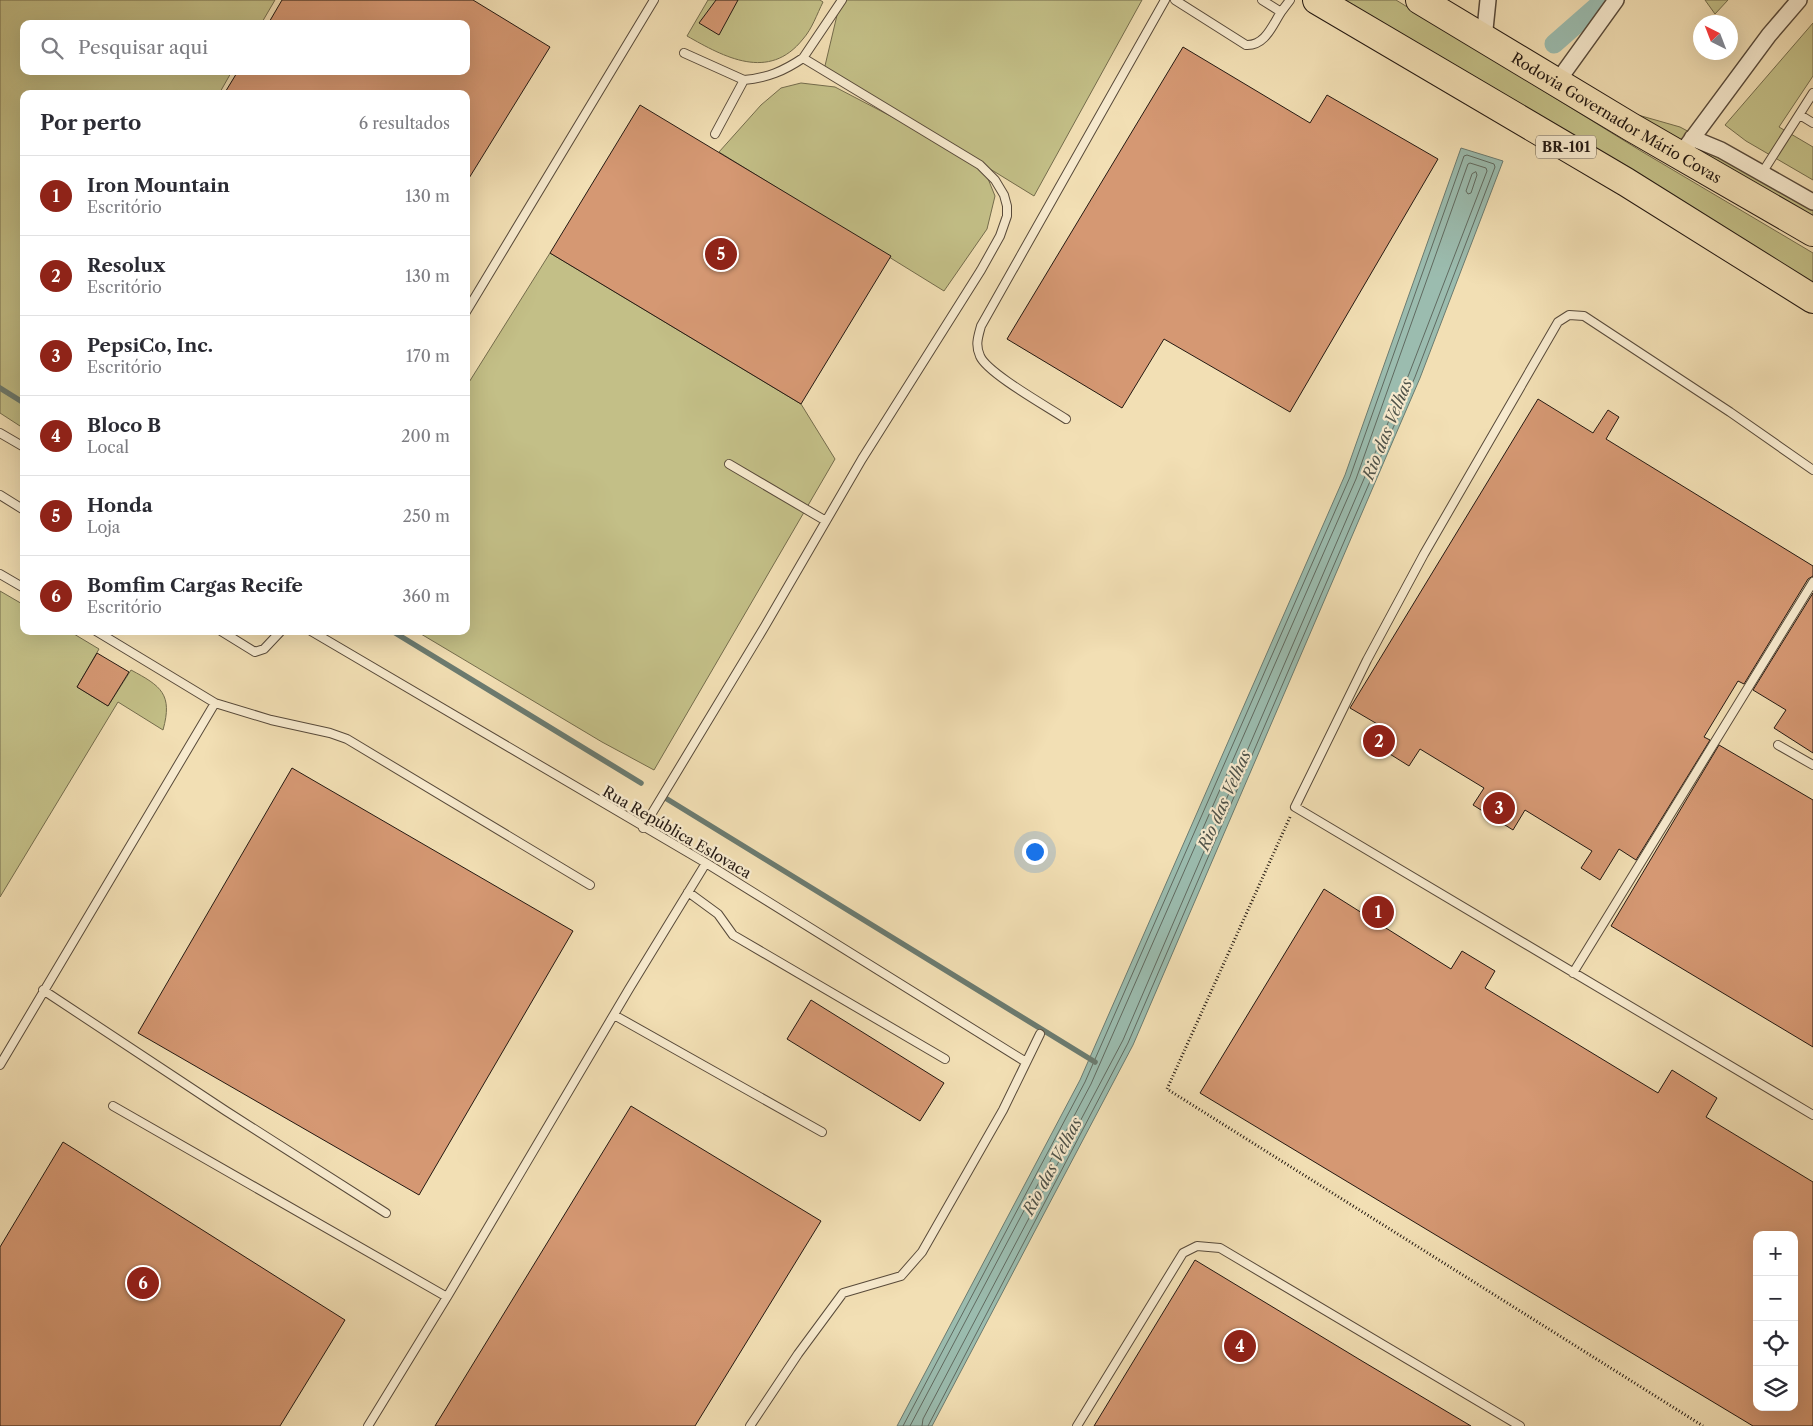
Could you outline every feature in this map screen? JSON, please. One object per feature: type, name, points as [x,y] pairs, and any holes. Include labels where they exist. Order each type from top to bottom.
[{"type":"highway","name":"BR-101","points":[[1317,0],[1618,177],[1811,299]]},
{"type":"highway","name":"Rodovia Governador Mário Covas","points":[[1420,0],[1557,82],[1686,146],[1813,232]]},
{"type":"street","points":[[1484,39],[1488,0]]},
{"type":"street","points":[[1557,82],[1615,0]]},
{"type":"street","points":[[1686,146],[1769,35],[1799,0]]},
{"type":"street","points":[[1686,146],[1721,150],[1813,202]]},
{"type":"lane","points":[[470,305],[654,0]]},
{"type":"lane","points":[[684,53],[744,80],[761,79],[783,71],[803,58],[842,0]]},
{"type":"lane","points":[[1066,419],[991,370],[980,358],[976,342],[981,326],[1165,0]]},
{"type":"lane","points":[[1175,0],[1246,45],[1255,45],[1263,40],[1290,0]]},
{"type":"lane","points":[[1262,0],[1281,12]]},
{"type":"lane","points":[[643,828],[766,626],[862,459],[981,270],[1000,236],[1007,206],[1004,195],[995,180],[980,165],[803,58]]},
{"type":"lane","points":[[715,134],[744,80]]},
{"type":"lane","points":[[1762,173],[1813,93]]},
{"type":"lane","points":[[1800,115],[1813,123]]},
{"type":"lane","points":[[1813,470],[1730,412],[1584,316],[1569,315],[1558,322],[1424,554],[1368,660],[1295,807],[1813,1115]]},
{"type":"lane","points":[[0,433],[20,445]]},
{"type":"lane","points":[[729,464],[826,522]]},
{"type":"lane","points":[[0,496],[20,508]]},
{"type":"lane","points":[[0,574],[20,586]]},
{"type":"lane","points":[[1573,973],[1813,582]]},
{"type":"lane","points":[[103,635],[215,703],[271,720],[330,733],[347,739],[590,885]]},
{"type":"lane","points":[[227,635],[255,652],[264,649],[277,635]]},
{"type":"lane","name":"Rua República Eslovaca","points":[[318,635],[643,828],[706,863],[1026,1062]]},
{"type":"lane","points":[[0,1065],[215,703]]},
{"type":"lane","points":[[1778,745],[1813,765]]},
{"type":"lane","points":[[368,1426],[706,863]]},
{"type":"lane","points":[[688,892],[718,914],[733,935],[944,1059]]},
{"type":"lane","points":[[43,990],[226,1111],[386,1213]]},
{"type":"lane","points":[[614,1015],[822,1132]]},
{"type":"lane","points":[[750,1426],[798,1354],[843,1293],[902,1276],[922,1252],[1003,1110],[1040,1034]]},
{"type":"lane","points":[[113,1106],[447,1297]]},
{"type":"lane","points":[[1077,1426],[1183,1253],[1196,1246],[1220,1248],[1520,1426]]},
{"type":"path","points":[[1295,807],[1167,1089],[1703,1426]]},
{"type":"shaded area","points":[[0,0],[275,0],[263,20],[20,20],[20,75],[230,75],[221,90],[20,90],[20,426],[0,413]]},
{"type":"shaded area","points":[[708,0],[820,0],[823,2],[812,26],[803,39],[790,52],[776,60],[761,62],[731,58],[687,36]]},
{"type":"shaded area","points":[[846,0],[1142,0],[1034,196],[982,164],[995,196],[987,229],[944,291],[719,152],[761,105],[781,88],[801,83],[835,87],[969,157],[824,70],[838,11]]},
{"type":"shaded area","points":[[1344,0],[1396,0],[1641,151],[1813,253],[1813,283],[1494,88]]},
{"type":"shaded area","points":[[1705,0],[1728,0],[1715,14]]},
{"type":"shaded area","points":[[1813,23],[1813,76],[1779,127],[1813,147],[1813,180],[1746,141],[1725,125]]},
{"type":"shaded area","points":[[1617,109],[1680,127],[1813,198],[1813,224]]},
{"type":"shaded area","points":[[550,253],[801,404],[835,459],[654,770],[602,742],[423,635],[470,635],[470,381]]},
{"type":"shaded area","points":[[0,591],[20,603],[20,635],[76,635],[99,649],[77,687],[108,706],[131,670],[150,681],[162,692],[165,699],[166,718],[163,730],[118,702],[0,897]]},
{"type":"water","points":[[1461,148],[1503,161],[1420,378],[1133,1045],[932,1426],[897,1426],[1080,1080],[1345,475]]},
{"type":"building","points":[[282,0],[473,0],[550,47],[470,177],[470,90],[226,90],[236,75],[470,75],[470,20],[270,20]]},
{"type":"building","points":[[716,0],[738,0],[719,35],[699,23]]},
{"type":"building","points":[[1183,47],[1310,123],[1327,95],[1438,159],[1290,412],[1164,339],[1122,408],[1007,339]]},
{"type":"building","points":[[640,105],[891,256],[801,404],[550,253]]},
{"type":"building","points":[[1538,399],[1593,433],[1608,410],[1619,417],[1606,439],[1813,566],[1813,576],[1808,579],[1744,684],[1738,681],[1704,737],[1710,740],[1636,860],[1619,849],[1600,880],[1581,868],[1592,851],[1525,810],[1513,830],[1473,805],[1484,788],[1420,749],[1409,766],[1369,741],[1379,725],[1350,708]]},
{"type":"building","points":[[1813,593],[1813,753],[1774,728],[1786,710],[1753,690]]},
{"type":"building","points":[[97,653],[129,672],[108,706],[77,687]]},
{"type":"building","points":[[1719,745],[1813,800],[1813,1047],[1611,926]]},
{"type":"building","points":[[292,768],[573,931],[419,1195],[138,1033]]},
{"type":"building","points":[[1324,889],[1451,969],[1462,951],[1495,971],[1485,988],[1658,1093],[1672,1070],[1717,1098],[1706,1117],[1813,1182],[1813,1426],[1753,1426],[1200,1093]]},
{"type":"building","points":[[811,1000],[944,1083],[920,1121],[787,1039]]},
{"type":"building","points":[[631,1106],[821,1221],[695,1426],[435,1426]]},
{"type":"building","points":[[63,1142],[345,1320],[280,1426],[0,1426],[0,1247]]},
{"type":"building","points":[[1195,1260],[1362,1361],[1471,1426],[1094,1426]]},
{"type":"waterway","name":"Rio das Velhas","points":[[1554,44],[1604,0]]},
{"type":"waterway","points":[[0,388],[20,400]]},
{"type":"waterway","points":[[399,635],[641,783]]},
{"type":"waterway","points":[[667,799],[1095,1062]]},
{"type":"place","name":"Honda","points":[[721,254]]},
{"type":"place","name":"Resolux","points":[[1379,741]]},
{"type":"place","name":"PepsiCo, Inc.","points":[[1499,808]]},
{"type":"place","name":"Iron Mountain","points":[[1378,912]]},
{"type":"place","name":"Bomfim Cargas Recife","points":[[143,1283]]},
{"type":"place","name":"Bloco B","points":[[1240,1346]]}]
